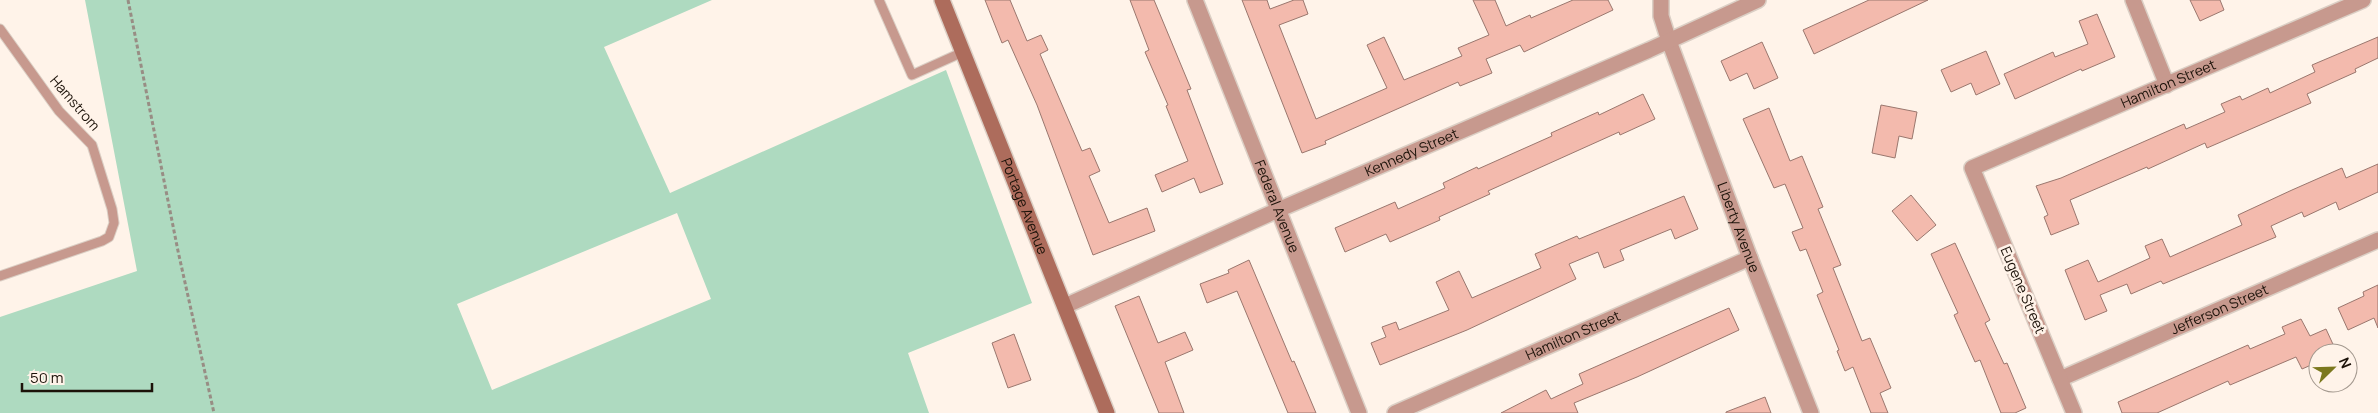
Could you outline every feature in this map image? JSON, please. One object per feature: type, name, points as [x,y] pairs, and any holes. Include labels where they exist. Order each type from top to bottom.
[{"type":"street","name":"Portage Avenue","points":[[942,0],[1107,413]]},
{"type":"street","name":"Federal Avenue","points":[[1195,0],[1359,413]]},
{"type":"street","name":"Liberty Avenue","points":[[1661,0],[1661,16],[1669,41],[1750,258],[1811,413]]},
{"type":"street","name":"Kennedy Street","points":[[1065,306],[1278,210],[1669,41],[1758,0]]},
{"type":"street","points":[[2133,0],[2167,85]]},
{"type":"street","name":"Hamilton Street","points":[[1972,168],[2362,0]]},
{"type":"street","name":"Eugene Street","points":[[1972,168],[2074,413]]},
{"type":"street","name":"Jefferson Street","points":[[2060,379],[2378,240]]},
{"type":"street","name":"Hamilton Street","points":[[1395,413],[1750,258]]},
{"type":"lane","points":[[879,0],[912,74],[963,52]]},
{"type":"lane","name":"Hamstrom","points":[[0,29],[59,110],[92,145],[112,209],[114,223],[109,236],[102,241],[0,276]]},
{"type":"path","points":[[128,0],[178,251],[214,413]]},
{"type":"green space","points":[[85,0],[712,0],[604,47],[670,193],[946,70],[1032,303],[908,353],[929,413],[0,413],[0,317],[137,271]],"holes":[[[677,213],[711,299],[492,390],[457,304]]]},
{"type":"building","points":[[985,0],[1010,0],[1027,41],[1041,35],[1048,50],[1040,54],[1082,151],[1090,148],[1100,171],[1089,176],[1109,223],[1147,208],[1155,231],[1093,255],[1037,105],[1008,40],[1002,43]]},
{"type":"building","points":[[1130,0],[1154,0],[1191,89],[1187,90],[1223,184],[1200,193],[1194,178],[1162,192],[1155,175],[1188,161],[1166,106],[1168,105],[1145,52],[1149,50]]},
{"type":"building","points":[[1242,0],[1267,0],[1270,9],[1294,0],[1303,0],[1308,14],[1279,25],[1316,119],[1387,88],[1367,45],[1384,37],[1404,80],[1462,56],[1458,48],[1489,35],[1473,0],[1495,0],[1506,26],[1530,15],[1531,18],[1573,0],[1608,0],[1613,10],[1524,52],[1520,45],[1486,59],[1492,73],[1460,86],[1458,82],[1325,141],[1326,144],[1302,153]]},
{"type":"building","points":[[1869,0],[1928,0],[1814,54],[1803,30]]},
{"type":"building","points":[[2190,0],[2220,0],[2224,10],[2200,21]]},
{"type":"building","points":[[2097,14],[2115,57],[2082,71],[2081,69],[2015,99],[2004,74],[2053,52],[2055,57],[2088,44],[2079,21]]},
{"type":"building","points":[[2378,37],[2378,58],[2355,69],[2356,72],[2307,94],[2311,103],[2207,148],[2205,143],[2148,169],[2147,167],[2070,200],[2079,224],[2051,235],[2044,217],[2048,215],[2036,186],[2061,178],[2184,124],[2186,129],[2225,112],[2221,104],[2240,96],[2242,100],[2268,88],[2270,93],[2315,72],[2312,65]]},
{"type":"building","points":[[1762,42],[1778,78],[1754,89],[1747,73],[1730,81],[1721,61]]},
{"type":"building","points":[[1986,51],[2000,84],[1976,95],[1971,83],[1951,92],[1941,70]]},
{"type":"building","points":[[1643,94],[1655,119],[1620,135],[1619,132],[1488,191],[1490,194],[1439,217],[1440,220],[1390,242],[1386,234],[1345,252],[1335,228],[1395,202],[1398,209],[1445,188],[1443,183],[1477,167],[1478,169],[1552,136],[1551,133],[1598,112],[1599,115]]},
{"type":"building","points":[[1881,105],[1917,112],[1912,139],[1899,136],[1895,158],[1872,153]]},
{"type":"building","points":[[1769,108],[1790,161],[1802,156],[1823,207],[1818,209],[1841,265],[1833,268],[1862,341],[1870,338],[1891,388],[1880,393],[1888,413],[1871,413],[1853,367],[1845,371],[1837,351],[1839,350],[1817,295],[1823,292],[1806,249],[1800,251],[1792,232],[1803,228],[1785,184],[1774,188],[1743,119]]},
{"type":"building","points":[[2378,164],[2378,192],[2339,210],[2336,202],[2304,217],[2302,212],[2271,226],[2276,237],[2163,284],[2161,281],[2131,294],[2127,284],[2100,295],[2107,311],[2085,320],[2065,270],[2088,260],[2098,282],[2150,258],[2145,246],[2162,239],[2170,257],[2242,225],[2238,215],[2292,190],[2342,168],[2346,178]]},
{"type":"building","points":[[1911,195],[1936,225],[1917,241],[1892,211]]},
{"type":"building","points":[[1684,196],[1698,229],[1675,239],[1671,229],[1620,250],[1624,260],[1604,268],[1598,252],[1569,264],[1576,279],[1467,330],[1380,365],[1371,343],[1386,337],[1382,327],[1396,322],[1399,330],[1449,310],[1436,282],[1459,271],[1472,298],[1541,268],[1535,254],[1577,236],[1579,239]]},
{"type":"building","points":[[1955,243],[1990,320],[1985,323],[2004,364],[2007,363],[2026,408],[2015,413],[2001,413],[1980,360],[1975,362],[1954,315],[1958,313],[1931,254]]},
{"type":"building","points":[[1249,260],[1292,362],[1294,361],[1316,413],[1288,413],[1237,291],[1207,303],[1200,284],[1229,273],[1228,270]]},
{"type":"building","points":[[2378,285],[2378,328],[2374,318],[2348,330],[2338,308],[2364,296],[2363,292]]},
{"type":"building","points":[[1139,296],[1158,343],[1185,332],[1193,350],[1165,362],[1184,413],[1159,413],[1115,306]]},
{"type":"building","points":[[1729,308],[1739,330],[1637,377],[1574,403],[1578,413],[1501,413],[1546,390],[1551,399],[1583,384],[1579,374]]},
{"type":"building","points":[[2301,319],[2310,336],[2326,329],[2332,343],[2308,343],[2308,366],[2302,369],[2296,357],[2230,385],[2228,381],[2157,413],[2122,413],[2118,402],[2248,345],[2250,349],[2285,334],[2282,327]]},
{"type":"building","points":[[1014,334],[1031,380],[1008,388],[992,343]]},
{"type":"building","points":[[1765,397],[1771,413],[1726,413],[1726,412]]}]
